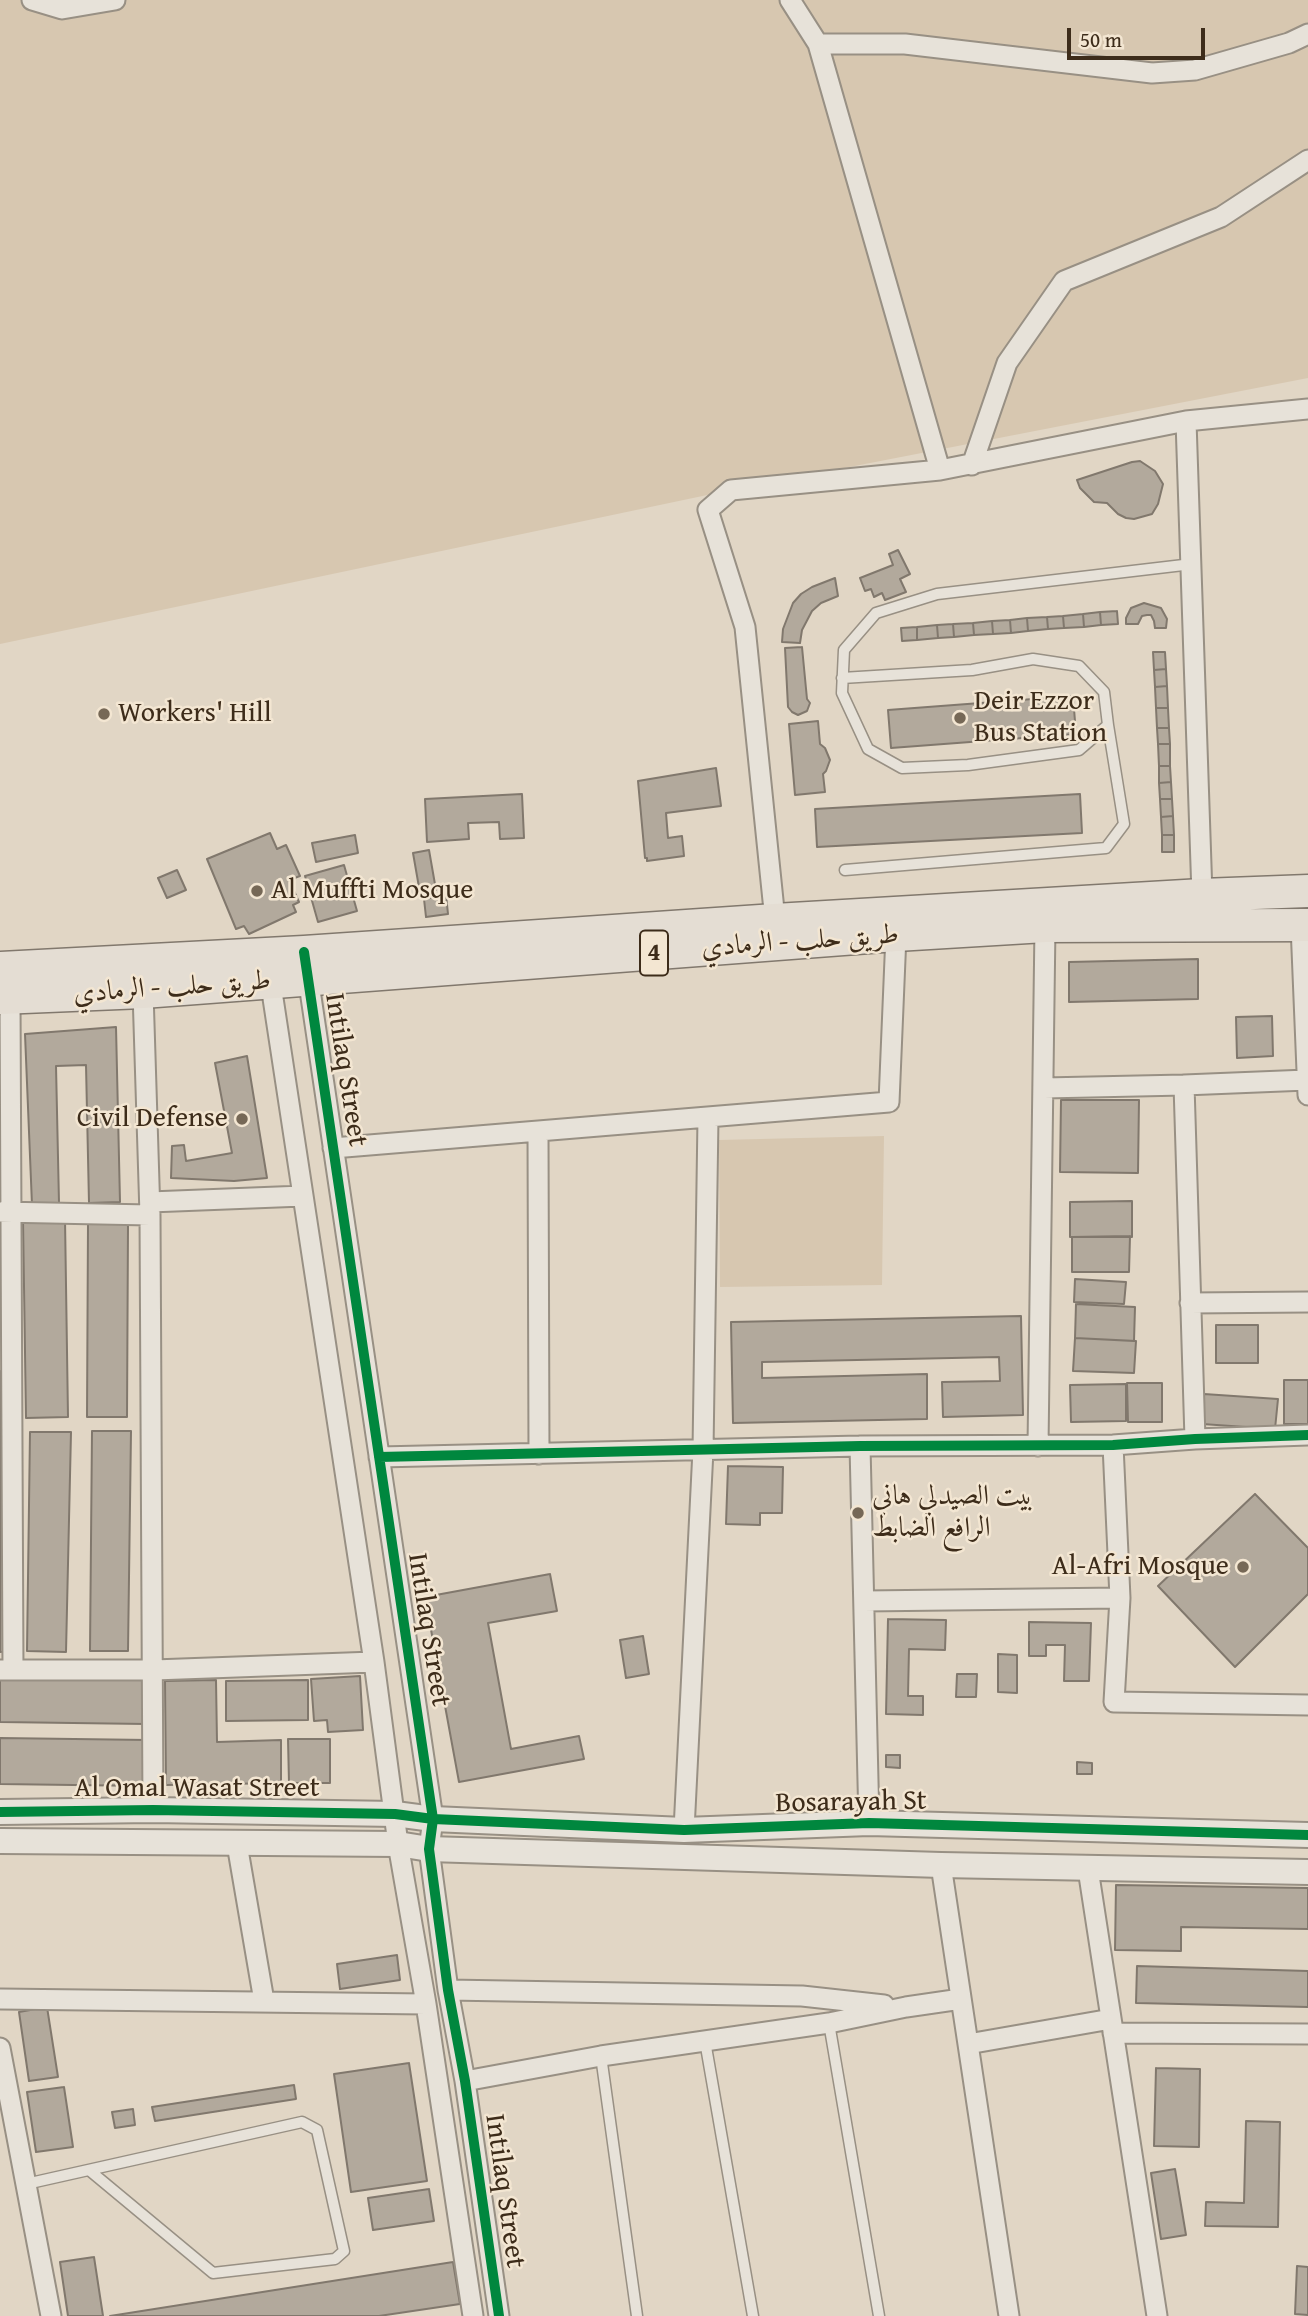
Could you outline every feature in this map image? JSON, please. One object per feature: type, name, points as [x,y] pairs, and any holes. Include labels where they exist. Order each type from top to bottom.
[{"type":"highway","name":"طريق حلب - الرمادي","points":[[306,965],[775,920],[1308,891]]},
{"type":"highway","name":"طريق حلب - الرمادي","points":[[0,968],[269,967],[1045,926],[1305,925]]},
{"type":"highway","name":"طريق حلب - الرمادي","points":[[5,998],[144,992],[269,967]]},
{"type":"street","points":[[32,0],[62,9],[115,0]]},
{"type":"street","points":[[790,0],[818,44],[940,470]]},
{"type":"street","points":[[818,44],[905,44],[1152,73],[1195,71],[1289,43],[1308,34]]},
{"type":"street","points":[[972,465],[1007,363],[1064,281],[1221,217],[1308,160]]},
{"type":"street","points":[[775,920],[745,627],[708,510],[731,490],[940,470],[1186,421],[1308,409]]},
{"type":"street","points":[[1186,421],[1202,895]]},
{"type":"street","points":[[1305,925],[1308,1095]]},
{"type":"street","points":[[1038,1446],[1045,926]]},
{"type":"street","points":[[333,1148],[890,1102],[896,935]]},
{"type":"street","name":"Intilaq Street","points":[[306,965],[433,1819],[429,1849],[448,1990],[466,2081],[499,2316]]},
{"type":"street","name":"Intilaq Street","points":[[269,967],[374,1662],[398,1844],[426,2004],[473,2316]]},
{"type":"street","points":[[144,992],[150,1209],[153,1810]]},
{"type":"street","points":[[5,998],[7,1670],[154,1670],[374,1662]]},
{"type":"street","points":[[1044,1088],[1307,1080]]},
{"type":"street","points":[[1184,1084],[1195,1439]]},
{"type":"street","points":[[684,1830],[703,1450],[708,1118]]},
{"type":"street","points":[[538,1132],[539,1454]]},
{"type":"street","points":[[5,1212],[150,1209],[303,1196]]},
{"type":"street","points":[[1189,1303],[1308,1302]]},
{"type":"street","points":[[379,1457],[860,1446],[1113,1445],[1308,1435]]},
{"type":"street","points":[[1113,1445],[1120,1598],[1114,1702],[1308,1705]]},
{"type":"street","points":[[860,1446],[869,1823]]},
{"type":"street","points":[[864,1601],[1120,1598]]},
{"type":"street","name":"Al Omal Wasat Street","points":[[0,1812],[153,1810],[395,1814]]},
{"type":"street","name":"Bosarayah St","points":[[395,1814],[433,1819],[684,1830],[869,1823],[1308,1835]]},
{"type":"street","name":"Al Omal Wasat Street","points":[[0,1841],[398,1844]]},
{"type":"street","points":[[237,1844],[264,2001]]},
{"type":"street","name":"Bosarayah St","points":[[398,1844],[429,1849],[941,1865],[1308,1872]]},
{"type":"street","points":[[941,1865],[1009,2316]]},
{"type":"street","points":[[1088,1869],[1157,2316]]},
{"type":"street","points":[[448,1990],[802,1996],[906,2007]]},
{"type":"street","points":[[0,1999],[426,2004]]},
{"type":"street","points":[[466,2081],[601,2056],[961,1999]]},
{"type":"street","points":[[968,2044],[1112,2026],[1308,2034]]},
{"type":"street","points":[[0,2048],[51,2316]]},
{"type":"lane","points":[[1108,725],[1079,750],[968,765],[902,768],[868,749],[842,693],[844,650],[876,613],[937,594],[1192,564]]},
{"type":"lane","points":[[842,678],[972,670],[1033,659],[1079,666],[1104,692],[1124,824],[1106,848],[845,870]]},
{"type":"lane","points":[[829,2022],[879,2316]]},
{"type":"lane","points":[[705,2041],[753,2316]]},
{"type":"lane","points":[[601,2056],[637,2315],[623,2316]]},
{"type":"lane","points":[[26,2183],[302,2122],[317,2130],[344,2251],[335,2259],[214,2273],[89,2170]]},
{"type":"shaded area","points":[[0,0],[1308,0],[1308,378],[731,490],[0,644]]},
{"type":"shaded area","points":[[884,1136],[882,1285],[720,1287],[719,1140]]},
{"type":"building","points":[[1140,461],[1155,471],[1163,484],[1158,504],[1152,514],[1134,519],[1126,518],[1107,503],[1094,502],[1080,488],[1077,480],[1132,462]]},
{"type":"building","points":[[898,550],[910,574],[900,579],[906,592],[885,600],[882,593],[874,597],[871,589],[865,591],[860,578],[893,565],[889,554]]},
{"type":"building","points":[[835,578],[838,596],[821,603],[812,611],[802,630],[800,643],[782,642],[783,629],[793,603],[812,587]]},
{"type":"building","points":[[1144,603],[1161,608],[1167,619],[1166,628],[1155,628],[1151,615],[1142,616],[1138,624],[1126,624],[1131,608]]},
{"type":"building","points":[[1117,611],[1118,624],[1101,625],[1100,612]]},
{"type":"building","points":[[1100,612],[1101,625],[1084,627],[1083,614]]},
{"type":"building","points":[[1083,614],[1084,627],[1064,628],[1063,616]]},
{"type":"building","points":[[1063,616],[1064,628],[1048,629],[1047,617]]},
{"type":"building","points":[[1047,617],[1048,629],[1028,631],[1027,618]]},
{"type":"building","points":[[1027,618],[1028,631],[1011,633],[1010,620]]},
{"type":"building","points":[[1010,620],[1011,633],[993,634],[992,621]]},
{"type":"building","points":[[992,621],[993,634],[974,635],[973,623]]},
{"type":"building","points":[[973,623],[974,635],[954,637],[953,624]]},
{"type":"building","points":[[953,624],[954,637],[938,638],[937,625]]},
{"type":"building","points":[[937,625],[938,638],[917,640],[917,627]]},
{"type":"building","points":[[917,627],[917,640],[902,641],[901,628]]},
{"type":"building","points":[[802,647],[807,699],[810,703],[807,711],[798,715],[788,707],[785,648]]},
{"type":"building","points":[[1153,652],[1165,652],[1166,669],[1154,670]]},
{"type":"building","points":[[1166,669],[1167,686],[1155,687],[1154,670]]},
{"type":"building","points":[[1167,686],[1168,708],[1156,708],[1155,687]]},
{"type":"building","points":[[1073,696],[1076,734],[891,748],[888,710]]},
{"type":"building","points":[[1156,708],[1168,708],[1169,728],[1157,728]]},
{"type":"building","points":[[818,721],[820,744],[825,748],[830,760],[823,774],[825,792],[795,795],[789,724]]},
{"type":"building","points":[[1157,728],[1169,728],[1170,744],[1158,744]]},
{"type":"building","points":[[1158,744],[1170,744],[1170,766],[1159,766]]},
{"type":"building","points":[[1159,766],[1170,766],[1171,782],[1159,783]]},
{"type":"building","points":[[716,768],[721,806],[666,813],[668,838],[682,836],[684,856],[647,861],[638,781]]},
{"type":"building","points":[[1171,782],[1172,799],[1160,799],[1159,783]]},
{"type":"building","points":[[522,794],[524,838],[500,839],[499,822],[468,823],[469,839],[427,842],[425,799]]},
{"type":"building","points":[[1080,794],[1082,833],[817,847],[815,809]]},
{"type":"building","points":[[1160,799],[1172,799],[1173,816],[1161,817]]},
{"type":"building","points":[[1173,816],[1174,835],[1162,835],[1161,817]]},
{"type":"building","name":"Al Muffti Mosque","points":[[270,833],[277,849],[286,845],[300,876],[289,880],[299,902],[293,905],[296,912],[249,934],[244,926],[236,929],[207,859]]},
{"type":"building","points":[[355,835],[358,853],[316,862],[312,843]]},
{"type":"building","points":[[1162,835],[1174,835],[1174,852],[1162,852]]},
{"type":"building","points":[[429,850],[436,890],[420,893],[413,853]]},
{"type":"building","points":[[344,865],[357,911],[318,922],[305,876]]},
{"type":"building","points":[[177,870],[186,890],[167,898],[158,878]]},
{"type":"building","points":[[446,895],[448,914],[426,917],[424,899]]},
{"type":"building","points":[[1198,959],[1198,999],[1069,1002],[1069,962]]},
{"type":"building","points":[[1272,1016],[1273,1056],[1237,1058],[1236,1017]]},
{"type":"building","points":[[116,1027],[120,1202],[89,1203],[86,1065],[56,1066],[59,1203],[32,1205],[25,1034]]},
{"type":"building","points":[[247,1056],[267,1178],[234,1181],[171,1178],[172,1146],[184,1145],[186,1161],[232,1153],[215,1063]]},
{"type":"building","points":[[1061,1100],[1139,1100],[1138,1173],[1060,1172]]},
{"type":"building","points":[[1132,1201],[1132,1237],[1070,1237],[1070,1202]]},
{"type":"building","points":[[65,1219],[68,1417],[26,1418],[23,1220]]},
{"type":"building","points":[[88,1224],[128,1224],[127,1417],[87,1417]]},
{"type":"building","points":[[1130,1236],[1129,1272],[1072,1272],[1072,1237]]},
{"type":"building","points":[[1075,1279],[1126,1282],[1124,1304],[1074,1302]]},
{"type":"building","points":[[1076,1304],[1135,1307],[1134,1341],[1075,1338]]},
{"type":"building","points":[[1021,1316],[1023,1415],[943,1417],[942,1382],[1000,1381],[999,1357],[762,1362],[762,1378],[927,1374],[927,1419],[733,1423],[731,1322]]},
{"type":"building","points":[[1216,1325],[1258,1325],[1258,1363],[1216,1363]]},
{"type":"building","points":[[1075,1338],[1136,1341],[1134,1373],[1073,1371]]},
{"type":"building","points":[[0,1371],[8,1651],[0,1652]]},
{"type":"building","points":[[1284,1380],[1308,1380],[1308,1424],[1284,1424]]},
{"type":"building","points":[[1127,1383],[1162,1383],[1162,1422],[1128,1422]]},
{"type":"building","points":[[1126,1384],[1126,1421],[1071,1422],[1070,1385]]},
{"type":"building","points":[[1204,1394],[1278,1399],[1275,1429],[1202,1424]]},
{"type":"building","points":[[92,1431],[131,1431],[128,1651],[90,1651]]},
{"type":"building","points":[[30,1432],[71,1432],[66,1652],[27,1651]]},
{"type":"building","points":[[728,1466],[783,1467],[782,1513],[760,1513],[760,1525],[726,1524]]},
{"type":"building","name":"Al-Afri Mosque","points":[[1255,1494],[1308,1548],[1308,1594],[1235,1667],[1158,1586]]},
{"type":"building","points":[[550,1574],[557,1611],[488,1623],[511,1749],[579,1736],[584,1759],[459,1782],[425,1597]]},
{"type":"building","points":[[888,1619],[946,1620],[945,1650],[909,1649],[908,1696],[923,1696],[923,1715],[886,1714]]},
{"type":"building","points":[[1029,1622],[1091,1623],[1089,1681],[1064,1681],[1065,1645],[1046,1645],[1046,1656],[1029,1656]]},
{"type":"building","points":[[643,1636],[649,1674],[626,1678],[620,1640]]},
{"type":"building","points":[[998,1654],[1017,1655],[1017,1693],[998,1692]]},
{"type":"building","points":[[957,1674],[977,1674],[976,1697],[956,1697]]},
{"type":"building","points":[[360,1676],[363,1730],[328,1732],[327,1720],[314,1721],[311,1679]]},
{"type":"building","points":[[0,1677],[146,1678],[146,1724],[0,1722]]},
{"type":"building","points":[[216,1680],[217,1742],[281,1740],[281,1783],[166,1785],[165,1681]]},
{"type":"building","points":[[308,1680],[308,1720],[226,1721],[226,1681]]},
{"type":"building","points":[[0,1738],[148,1740],[147,1786],[0,1784]]},
{"type":"building","points":[[288,1739],[330,1739],[330,1783],[289,1783]]},
{"type":"building","points":[[886,1755],[900,1755],[900,1768],[886,1767]]},
{"type":"building","points":[[1077,1762],[1092,1763],[1092,1774],[1077,1774]]},
{"type":"building","points":[[1116,1885],[1308,1888],[1308,1929],[1181,1927],[1181,1951],[1115,1950]]},
{"type":"building","points":[[397,1955],[400,1980],[340,1989],[337,1964]]},
{"type":"building","points":[[1137,1966],[1308,1971],[1308,2007],[1136,2003]]},
{"type":"building","points":[[47,2007],[58,2077],[29,2081],[19,2012]]},
{"type":"building","points":[[409,2063],[427,2181],[351,2192],[334,2074]]},
{"type":"building","points":[[1156,2068],[1200,2069],[1199,2147],[1154,2146]]},
{"type":"building","points":[[294,2085],[296,2099],[155,2121],[152,2107]]},
{"type":"building","points":[[64,2087],[73,2147],[36,2152],[27,2092]]},
{"type":"building","points":[[133,2109],[135,2125],[115,2128],[112,2112]]},
{"type":"building","points":[[1246,2121],[1280,2122],[1278,2227],[1205,2226],[1206,2202],[1244,2203]]},
{"type":"building","points":[[1175,2169],[1186,2235],[1161,2239],[1151,2173]]},
{"type":"building","points":[[429,2189],[434,2221],[373,2230],[368,2198]]},
{"type":"building","points":[[94,2257],[103,2316],[68,2316],[60,2262]]},
{"type":"building","points":[[453,2262],[460,2304],[379,2316],[110,2316]]},
{"type":"building","points":[[1297,2266],[1308,2267],[1308,2315],[1295,2314]]},
{"type":"cycle path","points":[[304,952],[433,1819],[429,1849],[448,1990],[465,2081],[499,2316]]},
{"type":"cycle path","points":[[379,1457],[860,1446],[1113,1445],[1308,1435]]},
{"type":"cycle path","points":[[0,1812],[153,1810],[395,1814],[433,1819],[684,1830],[869,1823],[1308,1835]]},
{"type":"place","name":"Workers' Hill","points":[[104,714]]},
{"type":"place","name":"Deir Ezzor Bus Station","points":[[960,718]]},
{"type":"place","name":"Al Muffti Mosque","points":[[257,891]]},
{"type":"place","name":"Civil Defense","points":[[242,1119]]},
{"type":"place","name":"بيت الصيدلي هاني الرافع الضابط","points":[[858,1513]]},
{"type":"place","name":"Al-Afri Mosque","points":[[1243,1567]]}]
